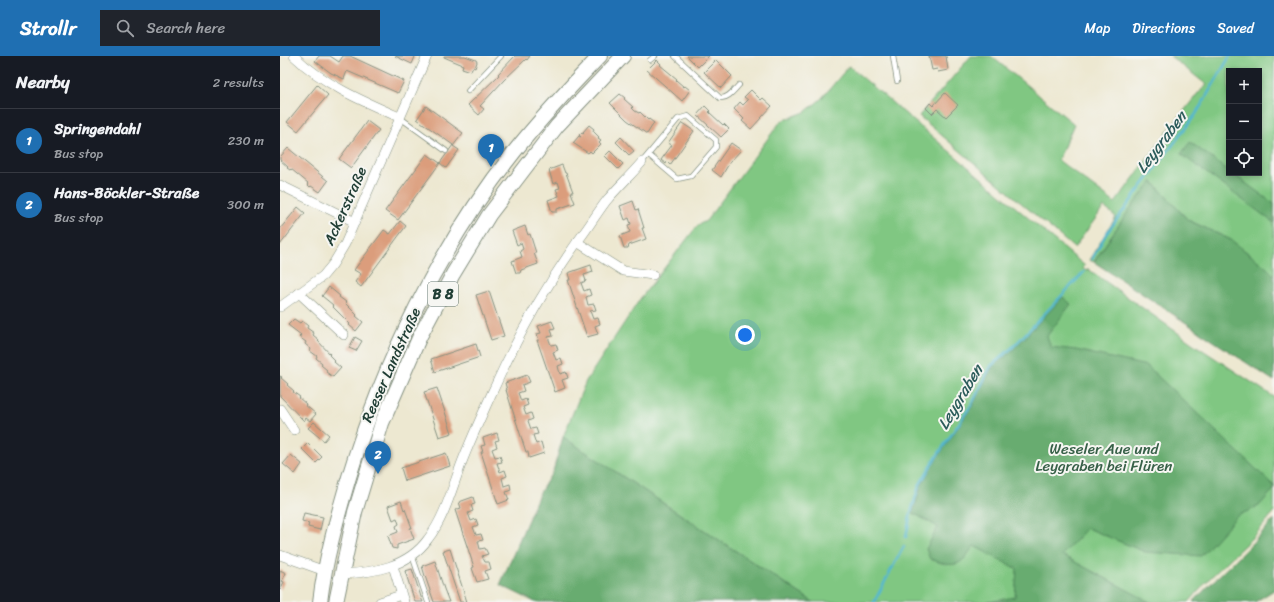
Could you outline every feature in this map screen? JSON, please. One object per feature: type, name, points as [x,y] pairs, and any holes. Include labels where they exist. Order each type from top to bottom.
[{"type":"main road","name":"Reeser Landstraße","points":[[320,602],[338,512],[366,423],[403,334],[434,274],[474,208],[513,153],[549,110],[600,56]]},
{"type":"main road","name":"Reeser Landstraße","points":[[336,602],[355,512],[382,424],[423,329],[453,274],[489,214],[556,126],[623,56]]},
{"type":"main road","points":[[325,571],[341,574]]},
{"type":"street","points":[[294,56],[320,77],[362,101],[399,117]]},
{"type":"street","name":"Ackerstraße","points":[[280,307],[323,276],[333,264],[345,244],[399,117],[427,56]]},
{"type":"street","points":[[341,574],[368,572],[393,566],[412,555],[428,540],[441,517],[471,440],[532,312],[577,242],[607,201],[642,162]]},
{"type":"street","points":[[280,185],[354,222]]},
{"type":"street","points":[[577,242],[623,271],[653,275]]},
{"type":"street","points":[[299,293],[344,335]]},
{"type":"street","points":[[280,409],[294,430]]},
{"type":"street","points":[[280,555],[325,571]]},
{"type":"street","points":[[380,602],[403,599],[393,566]]},
{"type":"lane","points":[[650,60],[655,56]]},
{"type":"lane","points":[[675,56],[720,98],[728,96],[739,85]]},
{"type":"lane","points":[[892,56],[897,81]]},
{"type":"lane","points":[[468,91],[499,57]]},
{"type":"lane","points":[[642,162],[678,119],[688,116],[716,140],[716,147],[691,176],[678,179],[649,155]]},
{"type":"lane","points":[[399,117],[446,151]]},
{"type":"lane","points":[[412,555],[428,602]]},
{"type":"green space","points":[[971,56],[991,56],[1074,124],[1058,160],[1115,203],[1169,130],[1198,93],[1207,85],[1170,56],[1274,56],[1274,275],[1231,240],[1188,220],[1152,181],[1111,236],[1094,262],[1089,260],[1116,217],[1104,207],[1074,248],[919,116]]},
{"type":"green space","points":[[849,66],[1085,266],[1083,268],[1086,271],[1088,269],[1192,343],[1274,397],[1274,512],[1256,534],[1210,578],[1189,602],[813,602],[563,437],[586,381],[640,299],[698,225],[706,221],[781,121],[805,112],[821,99]]},
{"type":"green space","points":[[1190,142],[1226,169],[1226,176],[1236,176],[1274,204],[1274,223],[1181,154]]},
{"type":"green space","points":[[1152,181],[1188,220],[1231,240],[1274,275],[1274,381],[1094,262],[1129,210]]},
{"type":"green space","name":"Weseler Aue und Leygraben bei Flüren","points":[[1063,297],[1071,304],[1047,336],[1051,347],[1076,350],[1147,366],[1274,486],[1274,489],[1259,506],[1237,516],[1201,556],[1145,552],[1087,528],[1062,555],[1150,602],[988,602],[1015,597],[1017,569],[974,546],[964,559],[956,564],[948,564],[930,559],[926,549],[938,527],[913,513],[921,486],[933,464],[973,405],[991,369],[1015,348]]},
{"type":"green space","points":[[563,437],[813,602],[535,602],[500,585],[539,494],[553,471]]},
{"type":"green space","points":[[1274,519],[1274,590],[1255,602],[1193,602],[1254,541]]},
{"type":"building","points":[[319,56],[330,56],[339,62],[343,56],[350,56],[404,81],[398,93],[347,71],[344,79],[331,73],[315,61]]},
{"type":"building","points":[[395,56],[414,56],[415,57],[412,64]]},
{"type":"building","points":[[444,56],[465,56],[476,60],[477,62],[475,68],[473,67],[471,71],[462,68],[463,65]]},
{"type":"building","points":[[515,56],[530,56],[504,80],[480,106],[484,109],[479,115],[468,105],[499,75],[498,74]]},
{"type":"building","points":[[687,56],[709,56],[698,67]]},
{"type":"building","points":[[929,56],[946,56],[948,70],[938,72],[937,69],[932,70]]},
{"type":"building","points":[[657,60],[661,64],[660,65],[677,79],[676,80],[690,90],[682,101],[647,70]]},
{"type":"building","points":[[716,60],[732,76],[721,88],[704,72]]},
{"type":"building","points":[[317,85],[328,95],[298,131],[287,122]]},
{"type":"building","points":[[751,90],[761,100],[763,98],[772,106],[751,129],[742,121],[744,119],[734,109],[740,102],[743,105],[748,100],[744,97]]},
{"type":"building","points":[[945,93],[958,105],[946,117],[937,109],[932,114],[926,108],[930,103],[933,106]]},
{"type":"building","points":[[620,94],[635,111],[640,112],[648,120],[649,119],[654,123],[647,134],[627,120],[610,103]]},
{"type":"building","points":[[426,106],[463,133],[453,146],[459,150],[446,168],[440,163],[453,145],[417,119]]},
{"type":"building","points":[[705,106],[710,111],[709,112],[729,129],[721,137],[697,115]]},
{"type":"building","points":[[367,121],[379,130],[351,168],[339,159]]},
{"type":"building","points":[[682,123],[694,131],[670,165],[667,162],[666,164],[661,160],[672,145],[668,143]]},
{"type":"building","points":[[589,125],[594,129],[593,131],[601,140],[599,142],[601,144],[592,153],[590,151],[588,153],[573,143],[579,136],[581,137],[579,135],[582,132],[583,134],[584,133],[583,132]]},
{"type":"building","points":[[621,137],[634,151],[629,155],[616,142]]},
{"type":"building","points":[[731,143],[741,150],[730,162],[721,177],[712,170]]},
{"type":"building","points":[[288,148],[328,181],[320,192],[311,186],[310,187],[307,184],[308,183],[291,169],[290,170],[287,168],[288,167],[280,160],[280,157]]},
{"type":"building","points":[[610,151],[623,164],[618,169],[605,156]]},
{"type":"building","points":[[427,154],[440,163],[398,220],[385,211]]},
{"type":"building","points":[[562,165],[573,192],[571,192],[575,203],[557,209],[557,212],[552,212],[548,200],[559,196],[556,189],[560,188],[558,182],[553,184],[549,170]]},
{"type":"building","points":[[633,201],[636,210],[638,209],[646,239],[629,245],[628,248],[624,248],[620,236],[630,232],[628,225],[631,224],[629,218],[625,220],[620,206]]},
{"type":"building","points":[[298,207],[305,213],[280,245],[280,229]]},
{"type":"building","points":[[400,221],[406,226],[361,287],[355,282],[361,274],[354,270],[384,230],[390,234]]},
{"type":"building","points":[[525,226],[528,235],[530,234],[538,264],[521,270],[520,273],[516,273],[512,261],[522,257],[520,251],[523,249],[521,243],[517,245],[512,231]]},
{"type":"building","points":[[591,265],[593,272],[584,275],[586,281],[581,283],[584,291],[589,289],[591,295],[586,297],[588,305],[594,304],[596,310],[590,311],[593,319],[598,318],[600,324],[595,326],[598,334],[587,337],[568,280],[570,280],[568,273]]},
{"type":"building","points":[[329,287],[346,302],[345,303],[357,315],[356,316],[363,322],[356,331],[332,306],[333,305],[322,296]]},
{"type":"building","points":[[489,291],[504,336],[491,340],[476,295]]},
{"type":"building","points":[[294,319],[300,323],[302,321],[308,326],[307,328],[314,333],[313,335],[330,354],[329,355],[335,361],[334,362],[341,368],[333,377],[326,372],[327,370],[321,365],[322,363],[316,358],[317,356],[310,351],[311,349],[305,344],[306,342],[299,337],[301,335],[288,325]]},
{"type":"building","points":[[552,321],[555,328],[551,329],[553,336],[548,337],[551,345],[556,344],[558,350],[553,352],[556,360],[561,358],[563,364],[558,366],[560,374],[566,372],[568,378],[562,380],[565,388],[555,392],[537,340],[539,340],[537,334],[541,333],[538,326]]},
{"type":"building","points":[[355,337],[362,341],[356,351],[349,348]]},
{"type":"building","points":[[476,344],[480,357],[435,372],[431,359]]},
{"type":"building","points":[[527,375],[530,382],[522,385],[524,391],[518,393],[521,401],[526,399],[528,405],[523,407],[526,415],[531,413],[533,419],[528,421],[531,429],[536,428],[538,434],[533,435],[536,444],[541,442],[544,453],[529,458],[505,383]]},
{"type":"building","points":[[280,376],[294,391],[293,392],[300,397],[299,398],[306,404],[305,405],[316,414],[310,421],[306,418],[304,421],[280,396]]},
{"type":"building","points":[[437,388],[452,433],[439,437],[424,392]]},
{"type":"building","points":[[314,422],[329,435],[324,441],[308,428]]},
{"type":"building","points":[[497,433],[499,440],[495,441],[497,447],[492,449],[495,457],[500,456],[502,462],[497,463],[500,472],[505,470],[507,476],[502,478],[504,486],[510,484],[511,490],[506,492],[509,500],[498,504],[481,452],[483,452],[481,446],[485,445],[483,438]]},
{"type":"building","points":[[308,443],[322,457],[316,463],[302,449]]},
{"type":"building","points":[[446,453],[450,466],[405,481],[401,468]]},
{"type":"building","points":[[291,455],[302,464],[295,474],[283,464]]},
{"type":"building","points":[[473,497],[475,504],[471,505],[473,511],[468,513],[471,521],[476,519],[478,525],[473,527],[476,535],[481,534],[483,540],[478,541],[480,549],[485,548],[488,554],[482,556],[485,562],[489,562],[491,569],[485,571],[488,579],[477,582],[472,568],[474,567],[455,510],[461,508],[459,502]]},
{"type":"building","points":[[401,501],[412,528],[410,528],[414,539],[397,545],[397,549],[392,548],[388,536],[398,532],[396,526],[399,524],[397,518],[393,520],[388,506]]},
{"type":"building","points":[[304,513],[323,517],[320,530],[308,527],[309,523],[302,521]]},
{"type":"building","points":[[450,549],[467,602],[460,602],[443,551]]},
{"type":"building","points":[[435,561],[449,602],[434,602],[425,576],[422,566]]},
{"type":"building","points":[[412,569],[423,602],[415,602],[405,571]]},
{"type":"building","points":[[280,570],[286,573],[280,590]]},
{"type":"waterway","name":"Leygraben","points":[[1092,259],[1106,234],[1196,114],[1230,56]]},
{"type":"waterway","name":"Leygraben","points":[[906,537],[911,512],[919,486],[933,462],[972,404],[991,366],[1014,346],[1084,272]]},
{"type":"waterway","name":"Leygraben","points":[[874,602],[904,546]]},
{"type":"place","name":"Springendahl","points":[[491,167]]},
{"type":"place","name":"Hans-Böckler-Straße","points":[[378,474]]}]
